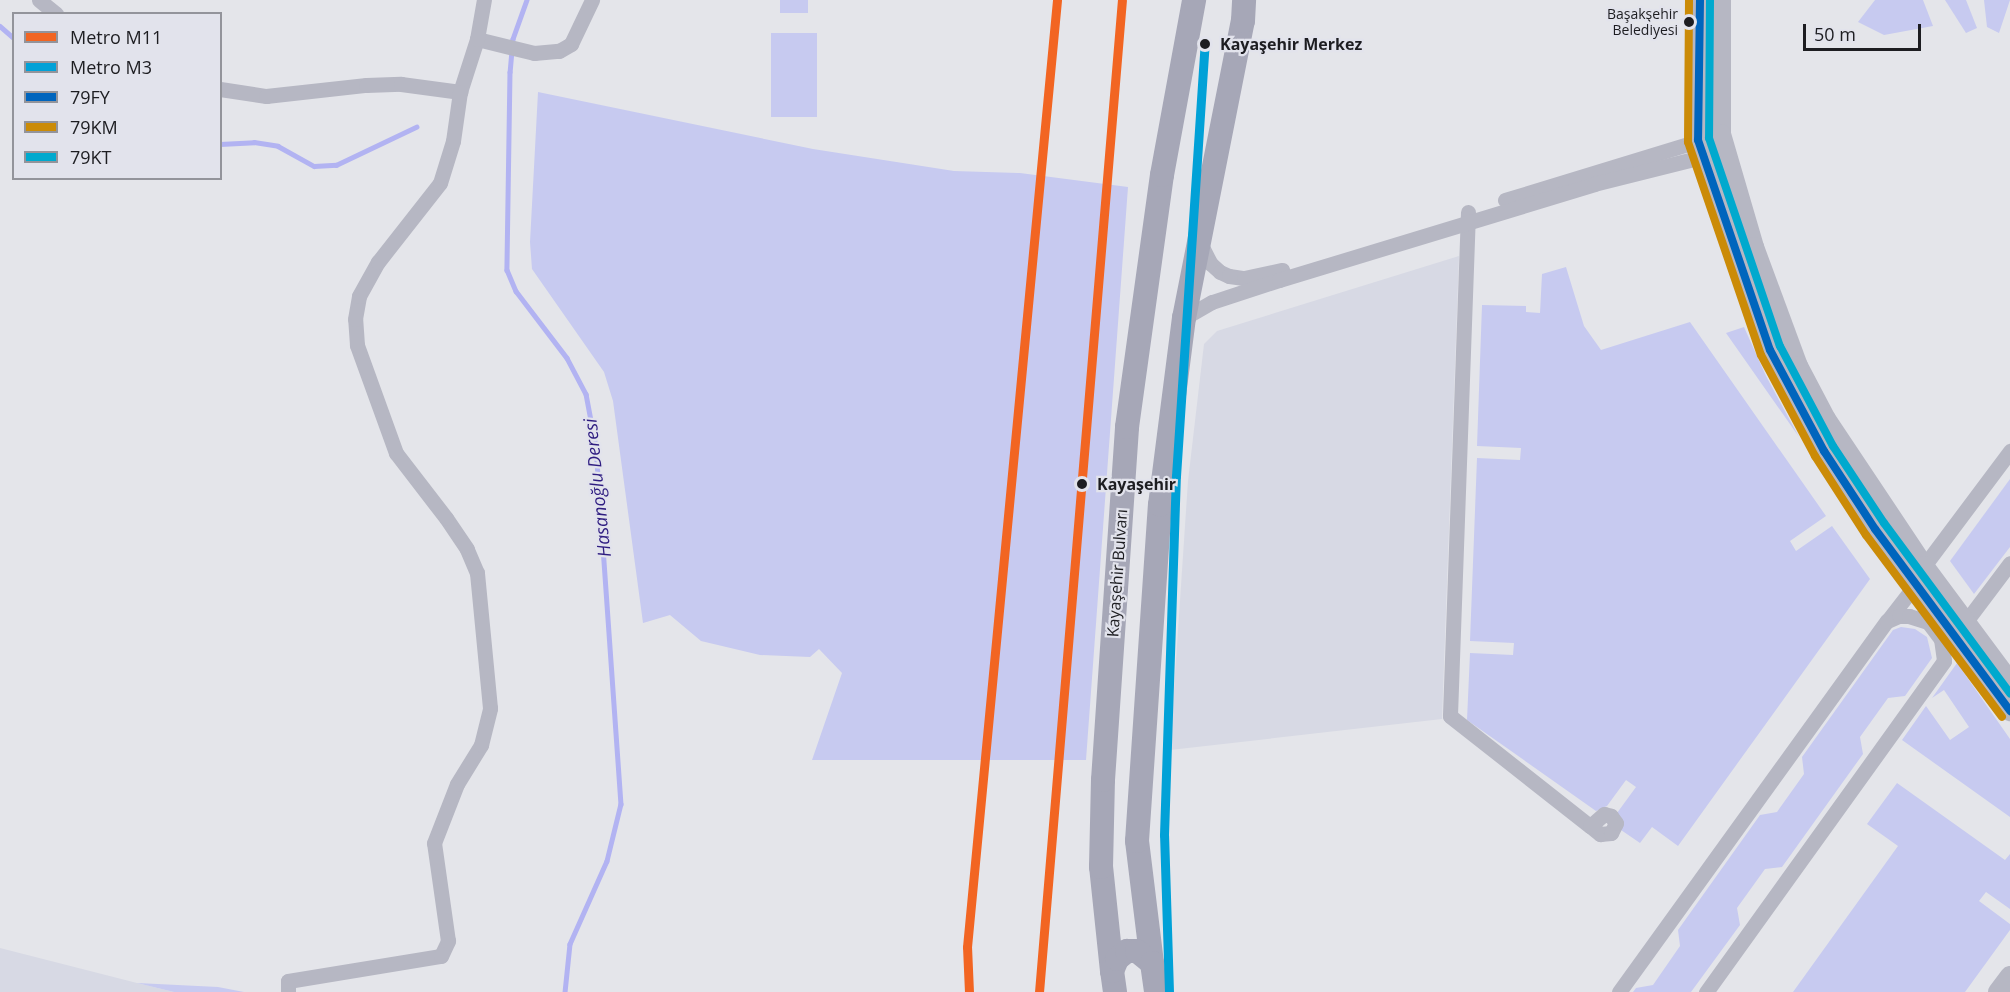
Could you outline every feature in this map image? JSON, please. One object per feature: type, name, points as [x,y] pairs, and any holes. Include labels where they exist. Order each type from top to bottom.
[{"type":"main road","name":"Kayaşehir Bulvarı","points":[[1113,981],[1101,867],[1103,780],[1127,427],[1162,175],[1194,0]]},
{"type":"main road","points":[[1156,992],[1137,841],[1160,505],[1184,318],[1243,21],[1244,0]]},
{"type":"main road","name":"Kayaşehir Bulvarı","points":[[1113,981],[1117,959],[1127,951],[1137,951],[1152,963]]},
{"type":"street","points":[[39,0],[54,12]]},
{"type":"street","points":[[288,987],[441,956],[448,941],[434,843],[457,784],[482,745],[490,708],[477,573],[466,549],[451,526],[396,453],[357,345],[355,320],[359,296],[378,262],[440,183],[453,141],[460,92],[477,39],[484,0]]},
{"type":"street","points":[[477,39],[497,46],[534,53],[559,51],[571,44],[592,0]]},
{"type":"street","points":[[1700,0],[1700,148],[1770,350],[1791,393],[1875,529],[1967,620],[2010,682]]},
{"type":"street","points":[[1721,0],[1723,142],[1754,248],[1798,366],[1826,419],[1958,641],[2010,711]]},
{"type":"street","points":[[222,89],[266,96],[366,85],[401,84],[460,92]]},
{"type":"street","points":[[1198,242],[1210,263],[1220,272],[1244,278],[1277,271],[1723,142]]},
{"type":"street","points":[[1184,318],[1197,309],[1224,298],[1467,217]]},
{"type":"street","points":[[1467,217],[1450,716],[1590,826]]},
{"type":"street","points":[[1619,992],[2010,451]]},
{"type":"street","points":[[1967,620],[2010,563]]},
{"type":"street","points":[[1887,621],[1909,616],[1928,622],[1941,639],[1944,661]]},
{"type":"street","points":[[1706,992],[1958,641]]},
{"type":"street","points":[[1998,992],[2010,976]]},
{"type":"shaded area","points":[[780,0],[808,0],[808,13],[780,13]]},
{"type":"shaded area","points":[[1875,0],[1923,0],[1933,26],[1884,35],[1858,22]]},
{"type":"shaded area","points":[[1945,0],[1966,0],[1977,28],[1966,33]]},
{"type":"shaded area","points":[[1984,0],[2010,0],[1999,33],[1987,27]]},
{"type":"shaded area","points":[[771,33],[817,33],[817,117],[771,117]]},
{"type":"shaded area","points":[[538,92],[813,149],[954,171],[1020,173],[1128,187],[1086,760],[812,760],[842,673],[819,649],[810,657],[760,655],[701,641],[670,615],[643,623],[613,401],[604,372],[532,269],[530,242]]},
{"type":"shaded area","points":[[1459,256],[1442,719],[1170,750],[1188,481],[1204,344],[1217,331]]},
{"type":"shaded area","points":[[1566,267],[1584,326],[1601,350],[1690,322],[1826,516],[1790,541],[1796,551],[1832,526],[1870,579],[1678,846],[1652,827],[1640,843],[1621,830],[1617,813],[1636,787],[1626,780],[1607,806],[1596,811],[1467,720],[1470,653],[1513,655],[1514,643],[1470,641],[1477,458],[1520,460],[1521,448],[1477,446],[1482,305],[1526,306],[1526,312],[1540,313],[1542,274]]},
{"type":"shaded area","points":[[1744,327],[1766,376],[1799,437],[1726,333]]},
{"type":"shaded area","points":[[2010,479],[2010,547],[1974,594],[1950,561]]},
{"type":"shaded area","points":[[1901,627],[1915,629],[1927,637],[1932,658],[1905,696],[1888,698],[1860,737],[1863,754],[1782,867],[1765,869],[1737,908],[1740,925],[1691,992],[1633,992],[1636,988],[1653,985],[1680,946],[1678,930],[1760,815],[1777,812],[1804,774],[1802,757],[1893,630]]},
{"type":"shaded area","points":[[1957,663],[2010,739],[2010,817],[1902,740],[1926,706],[1950,740],[1969,727],[1944,690],[1932,698]]},
{"type":"shaded area","points":[[1897,783],[2005,860],[2010,854],[2010,909],[1986,892],[1979,901],[2010,924],[2010,930],[1965,992],[1793,992],[1898,846],[1867,824]]},
{"type":"shaded area","points":[[0,948],[137,983],[174,992],[0,992]]},
{"type":"shaded area","points":[[137,983],[218,987],[244,992],[174,992]]},
{"type":"waterway","name":"Hasanoğlu Deresi","points":[[527,0],[513,39],[510,72],[507,270],[516,291],[567,358],[586,394],[596,447],[621,804],[607,861],[570,944],[565,992]]},
{"type":"waterway","points":[[0,26],[12,36]]},
{"type":"waterway","points":[[222,144],[254,142],[278,146],[314,166],[336,165],[416,127]]},
{"type":"metro line","name":"M11","points":[[969,992],[967,947],[1057,0]]},
{"type":"metro line","name":"M11","points":[[1039,992],[1122,0]]},
{"type":"metro line","name":"M3","points":[[1169,992],[1164,835],[1176,476],[1205,44]]},
{"type":"transit line","name":"79KM","points":[[1689,0],[1688,142],[1761,355],[1815,456],[1866,535],[2002,717]]},
{"type":"transit line","name":"79FY","points":[[1700,0],[1698,140],[1770,350],[1824,451],[1875,529],[2010,711]]},
{"type":"transit line","name":"79KT","points":[[1710,0],[1709,138],[1780,346],[1833,446],[1884,523],[2010,693]]},
{"type":"place","name":"Başakşehir Belediyesi","points":[[1689,22]]},
{"type":"place","name":"Kayaşehir Merkez","points":[[1205,44]]},
{"type":"place","name":"Kayaşehir","points":[[1082,484]]}]
